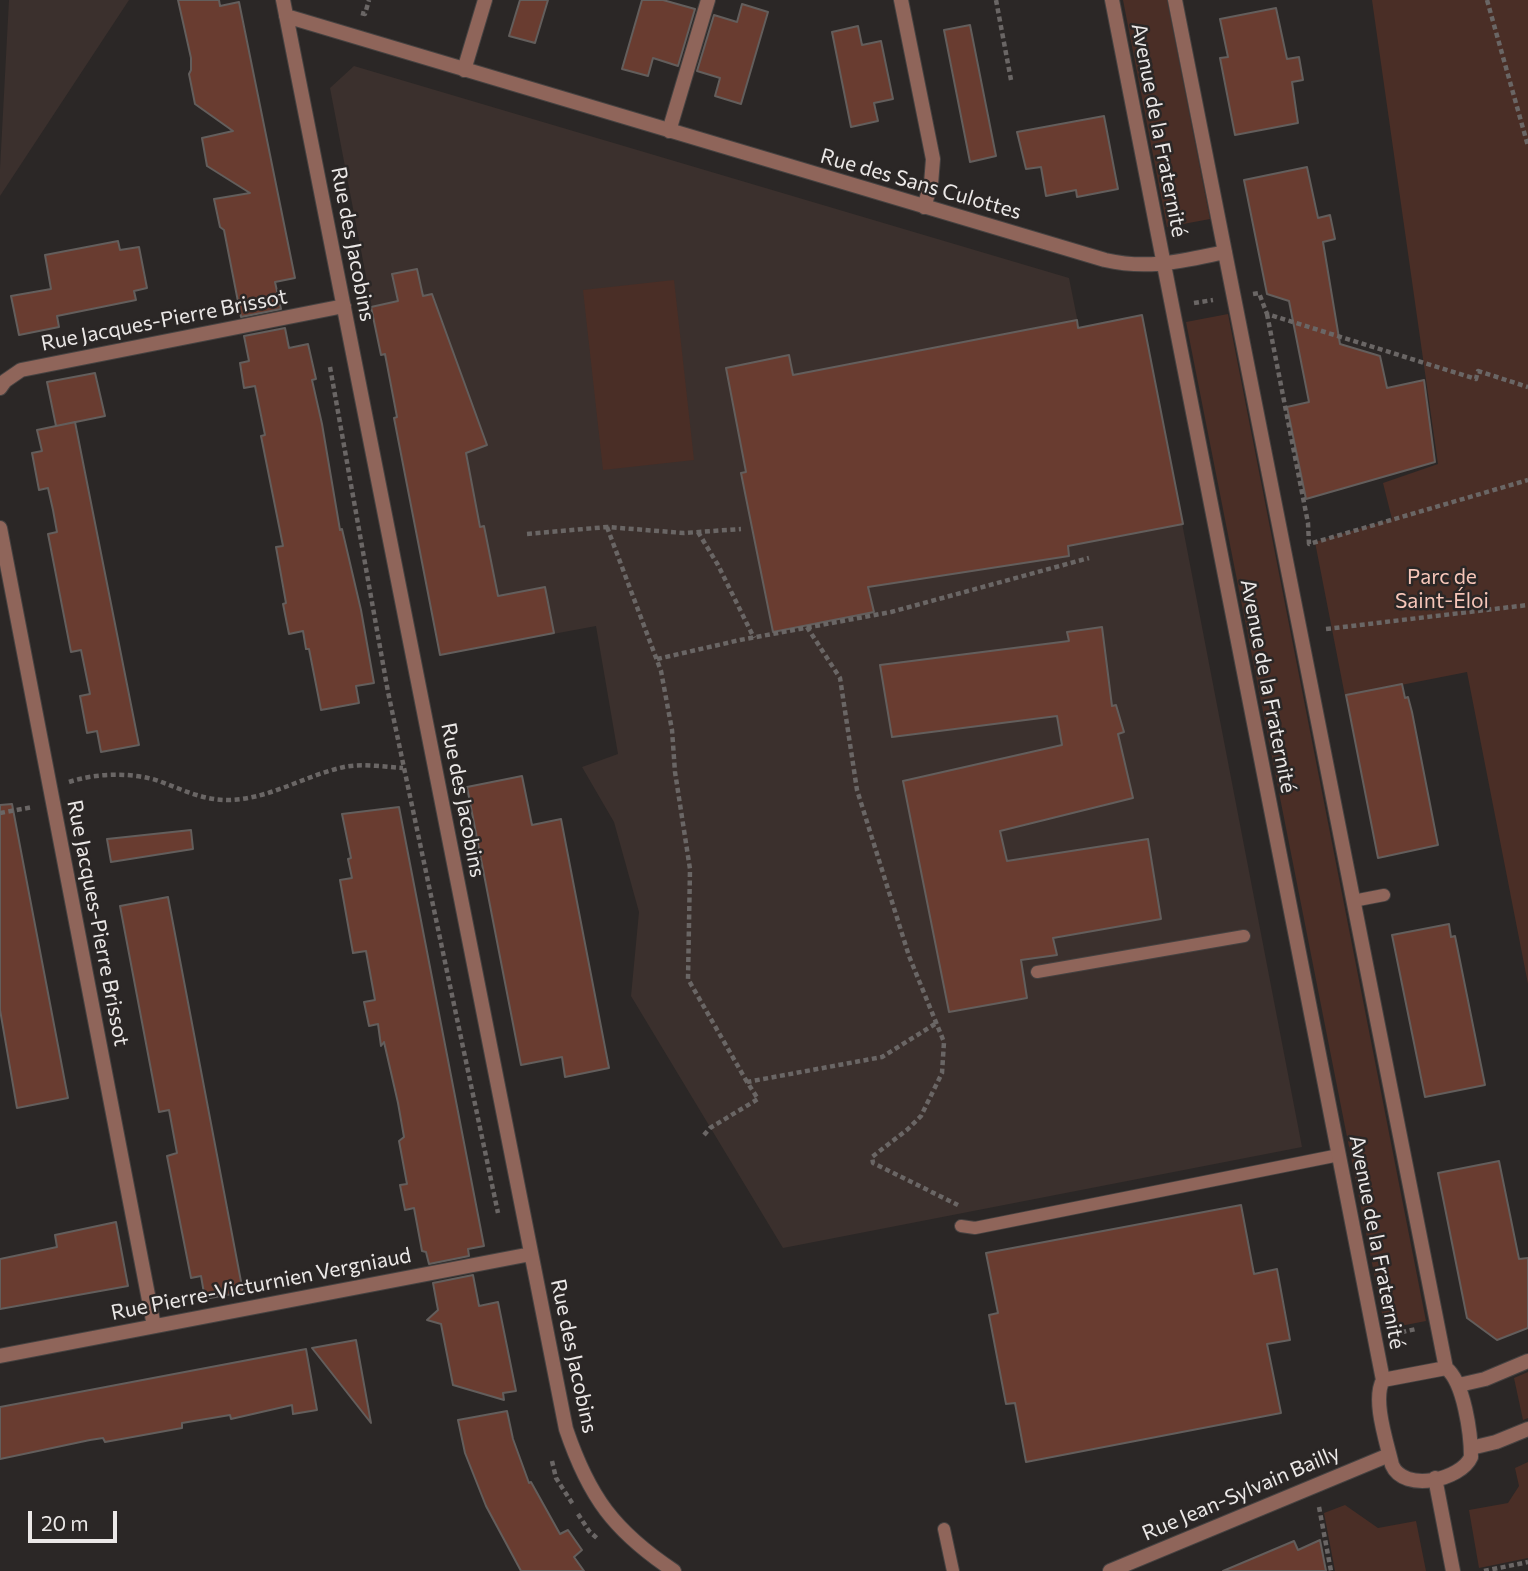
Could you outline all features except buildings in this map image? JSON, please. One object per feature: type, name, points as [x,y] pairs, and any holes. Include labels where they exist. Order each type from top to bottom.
[{"type":"street","name":"Rue des Jacobins","points":[[282,0],[566,1429],[579,1467],[593,1495],[631,1539],[674,1571]]},
{"type":"street","points":[[464,70],[485,0]]},
{"type":"street","points":[[669,131],[708,0]]},
{"type":"street","points":[[901,0],[933,159],[931,184],[924,207]]},
{"type":"street","name":"Avenue de la Fraternité","points":[[1112,0],[1382,1380]]},
{"type":"street","name":"Avenue de la Fraternité","points":[[1175,0],[1446,1368]]},
{"type":"street","name":"Rue des Sans Culottes","points":[[286,16],[1105,260],[1133,265],[1164,265],[1225,252]]},
{"type":"street","name":"Rue Jacques-Pierre Brissot","points":[[0,388],[5,381],[22,370],[344,306]]},
{"type":"street","name":"Rue Jacques-Pierre Brissot","points":[[0,528],[154,1326]]},
{"type":"street","name":"Rue Pierre-Victurnien Vergniaud","points":[[0,1356],[531,1254]]},
{"type":"street","points":[[1459,1385],[1485,1379],[1528,1361]]},
{"type":"street","points":[[1446,1368],[1459,1385],[1471,1448],[1468,1465],[1461,1471],[1416,1482],[1400,1477],[1395,1472],[1390,1455],[1379,1401],[1378,1393],[1382,1380],[1446,1368]]},
{"type":"street","points":[[1471,1448],[1496,1442],[1528,1429]]},
{"type":"street","name":"Rue Jean-Sylvain Bailly","points":[[1110,1571],[1390,1455]]},
{"type":"street","points":[[1435,1478],[1453,1571]]},
{"type":"lane","points":[[1353,901],[1384,895]]},
{"type":"lane","points":[[1037,972],[1244,936]]},
{"type":"lane","points":[[961,1226],[975,1228],[1339,1156]]},
{"type":"lane","points":[[944,1529],[953,1571]]},
{"type":"path","points":[[996,0],[1011,80]]},
{"type":"path","points":[[1487,0],[1528,146]]},
{"type":"path","points":[[1172,307],[1259,293],[1268,314],[1308,523],[1309,544],[1528,480]]},
{"type":"path","points":[[1268,314],[1476,379],[1478,371],[1528,387]]},
{"type":"path","points":[[607,527],[657,659],[672,730],[675,772],[690,869],[688,979],[758,1099],[710,1128],[704,1135]]},
{"type":"path","points":[[527,534],[607,527],[698,532],[741,529]]},
{"type":"path","points":[[698,532],[718,565],[754,638]]},
{"type":"path","points":[[657,659],[891,612],[1088,558]]},
{"type":"path","points":[[1326,629],[1528,605]]},
{"type":"path","points":[[807,627],[840,678],[857,790],[909,956],[944,1042],[942,1073],[921,1116],[872,1157],[873,1163],[973,1212],[975,1228]]},
{"type":"path","points":[[0,813],[36,806],[61,785],[82,778],[124,775],[156,780],[194,796],[231,800],[276,792],[345,767],[365,765],[403,768]]},
{"type":"path","points":[[747,1082],[882,1057],[936,1024]]},
{"type":"path","points":[[1375,1338],[1438,1324]]},
{"type":"path","points":[[1329,1502],[1319,1507],[1331,1571]]},
{"type":"path","points":[[1484,1571],[1528,1562]]},
{"type":"shaded area","points":[[9,0],[129,0],[0,196],[0,169]]},
{"type":"shaded area","points":[[354,66],[1069,278],[1079,328],[1142,315],[1302,1147],[783,1248],[631,996],[639,912],[614,822],[582,767],[618,754],[596,626],[440,655],[428,594],[431,593],[423,552],[420,553],[394,418],[397,417],[385,355],[381,355],[330,88]]},
{"type":"green space","points":[[1123,0],[1167,0],[1210,219],[1167,227]]},
{"type":"green space","name":"Parc de Saint-Éloi","points":[[1372,0],[1528,0],[1528,984],[1467,672],[1345,696],[1315,542],[1392,519],[1383,483],[1438,464]]},
{"type":"green space","points":[[674,280],[694,460],[603,470],[583,290]]},
{"type":"green space","points":[[1228,314],[1426,1321],[1385,1329],[1186,322]]},
{"type":"green space","points":[[1528,1372],[1528,1418],[1523,1420],[1514,1378]]},
{"type":"green space","points":[[1528,1462],[1528,1558],[1479,1568],[1469,1510],[1508,1503],[1519,1486],[1515,1468]]},
{"type":"green space","points":[[1345,1505],[1378,1528],[1416,1521],[1426,1571],[1335,1571],[1324,1513]]}]
